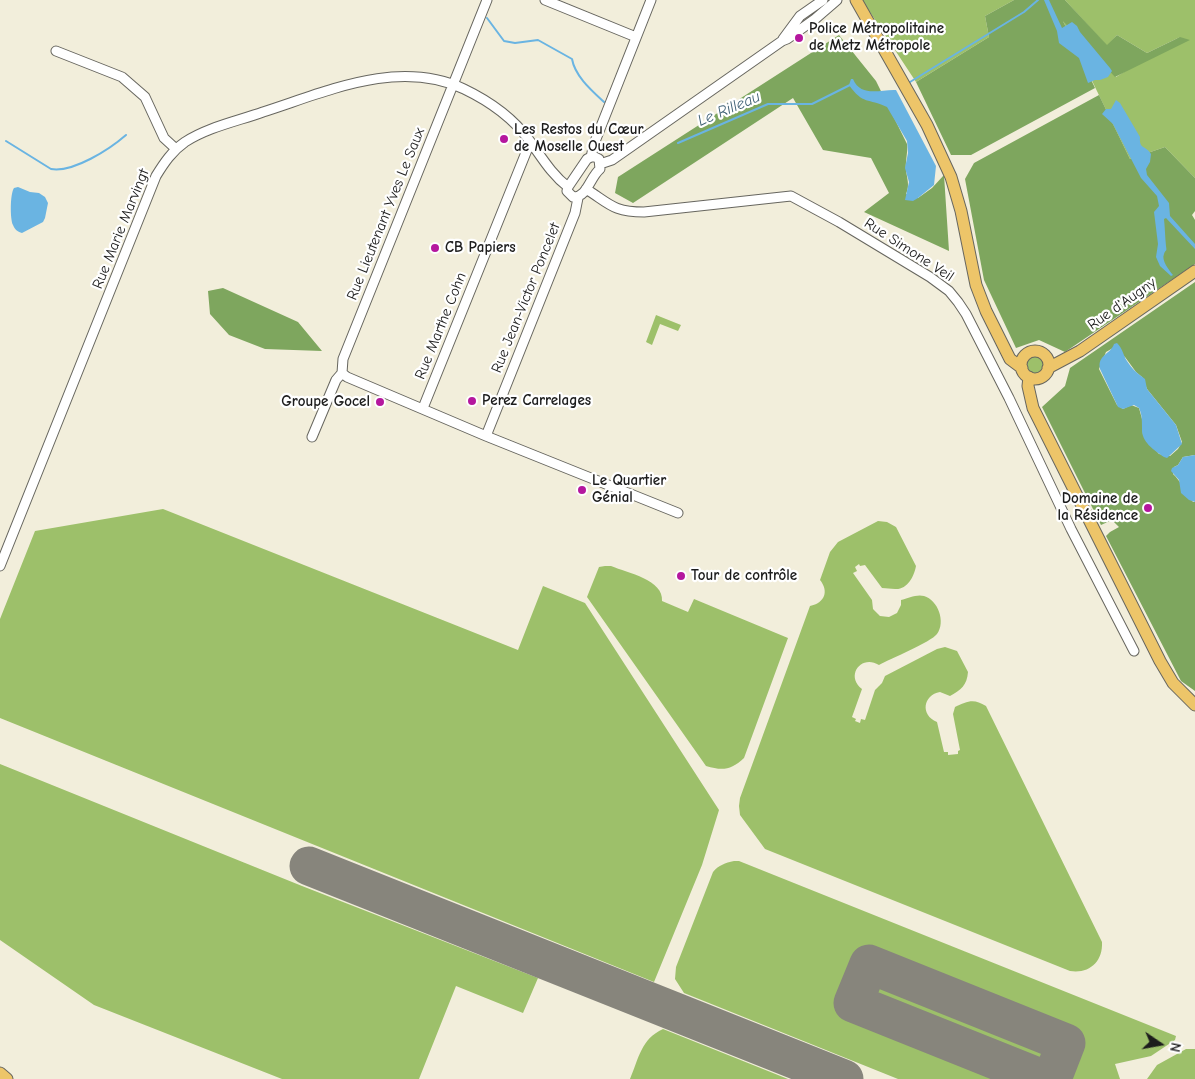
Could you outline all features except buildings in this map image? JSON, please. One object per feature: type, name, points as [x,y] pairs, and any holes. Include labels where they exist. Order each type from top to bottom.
[{"type":"main road","points":[[849,0],[858,4],[927,125],[951,177],[961,211],[976,285],[1003,346],[1010,359],[1030,375],[1045,374],[1048,363],[1040,352],[1036,351],[1025,355],[1014,353],[1003,346]]},
{"type":"main road","name":"Rue d'Augny","points":[[1048,363],[1065,359],[1080,351],[1195,271]]},
{"type":"main road","points":[[1025,355],[1022,360],[1030,375],[1028,386],[1033,408],[1160,661],[1173,683],[1195,705]]},
{"type":"main road","points":[[0,1073],[7,1079]]},
{"type":"street","name":"Rue Lieutenant Yves Le Saux","points":[[312,436],[336,380],[342,373],[343,359],[487,0]]},
{"type":"street","points":[[545,0],[636,37]]},
{"type":"street","points":[[591,157],[599,159],[600,169],[591,179],[583,195],[578,198],[573,197],[568,191],[568,186],[591,157],[594,144],[651,0]]},
{"type":"street","points":[[782,41],[800,16],[823,0]]},
{"type":"street","points":[[600,164],[612,160],[787,39],[837,0]]},
{"type":"street","points":[[800,16],[806,25]]},
{"type":"street","points":[[56,51],[122,77],[145,97],[164,138],[176,149]]},
{"type":"street","name":"Rue Marie Marvingt","points":[[0,566],[156,176],[176,149],[187,141],[215,128],[373,78],[405,77],[453,84]]},
{"type":"street","points":[[453,84],[480,98],[504,114],[532,144],[557,177],[568,186]]},
{"type":"street","name":"Rue Marthe Cohn","points":[[423,408],[523,158],[532,144]]},
{"type":"street","name":"Rue Simone Veil","points":[[586,189],[614,208],[628,212],[644,212],[792,196],[889,252],[930,277],[948,291],[958,302],[970,322],[1134,651]]},
{"type":"street","name":"Rue Jean-Victor Poncelet","points":[[486,436],[575,213],[578,198]]},
{"type":"street","points":[[342,373],[347,377],[486,436],[678,513]]},
{"type":"green space","points":[[862,0],[1014,0],[985,16],[989,37],[916,82]]},
{"type":"green space","points":[[1014,0],[1065,0],[1107,45],[1117,35],[1147,53],[1180,37],[1190,40],[1115,77],[1063,21],[1095,88],[971,155],[951,155],[916,82],[989,37],[985,16]]},
{"type":"green space","points":[[1065,0],[1195,0],[1195,178],[1165,147],[1130,159],[1062,19],[1116,77],[1180,37],[1147,53],[1117,35],[1107,46]]},
{"type":"green space","points":[[839,35],[876,81],[907,144],[906,167],[908,185],[906,194],[918,198],[932,188],[944,175],[949,251],[864,212],[889,193],[871,158],[823,150],[793,98],[633,203],[615,193],[618,177]]},
{"type":"green space","points":[[1099,95],[1130,159],[1165,147],[1195,178],[1195,211],[1192,215],[1195,220],[1195,264],[1065,352],[1039,340],[1016,348],[984,280],[965,179],[974,163]]},
{"type":"green space","points":[[1195,282],[1195,455],[1183,457],[1178,465],[1174,467],[1173,474],[1193,502],[1195,502],[1195,691],[1181,681],[1106,536],[1119,527],[1112,520],[1101,525],[1042,407],[1065,386],[1070,368]],"holes":[[[1113,348],[1125,357],[1142,377],[1147,389],[1176,425],[1182,442],[1178,449],[1170,456],[1159,454],[1143,435],[1139,408],[1131,405],[1123,409],[1117,405],[1099,369],[1106,352]]]},
{"type":"green space","points":[[223,288],[298,322],[322,351],[265,349],[229,335],[210,314],[208,291]]},
{"type":"green space","points":[[656,315],[681,325],[678,331],[660,324],[652,345],[646,342]]},
{"type":"green space","points":[[1035,355],[1042,358],[1045,365],[1042,372],[1035,375],[1028,372],[1025,365],[1028,358]]},
{"type":"green space","points":[[163,509],[518,650],[543,586],[585,603],[719,810],[702,865],[654,982],[0,718],[0,619],[35,531]]},
{"type":"green space","points":[[878,521],[887,522],[896,527],[916,566],[909,582],[899,589],[882,588],[865,565],[860,566],[859,564],[855,567],[857,571],[853,573],[872,600],[873,609],[880,616],[889,617],[897,613],[901,600],[915,596],[924,596],[929,598],[937,607],[941,624],[937,634],[919,646],[879,665],[866,662],[857,668],[855,678],[857,684],[862,689],[852,717],[860,723],[861,719],[865,720],[875,690],[882,683],[885,676],[937,649],[945,647],[957,651],[968,672],[965,684],[950,696],[940,692],[934,694],[927,701],[926,710],[928,715],[937,722],[944,752],[948,752],[948,755],[958,754],[960,750],[953,714],[955,707],[971,701],[986,706],[1102,942],[1102,949],[1097,961],[1094,965],[1083,971],[1070,971],[765,849],[740,815],[740,798],[810,606],[819,602],[824,596],[823,584],[820,580],[830,552],[838,542]]},
{"type":"green space","points":[[611,566],[644,578],[657,588],[661,594],[662,601],[688,612],[694,599],[788,638],[744,758],[735,765],[722,769],[706,766],[587,597],[599,567]]},
{"type":"green space","points":[[0,764],[302,886],[538,978],[523,1013],[456,986],[419,1079],[282,1079],[94,1005],[0,940]]},
{"type":"green space","points":[[739,861],[1176,1036],[1175,1040],[1151,1056],[1115,1064],[1120,1079],[898,1079],[684,993],[675,979],[676,967],[713,872],[722,865]]},
{"type":"green space","points":[[663,1029],[788,1079],[630,1079],[645,1044]]},
{"type":"green space","points":[[1186,1049],[1195,1049],[1195,1079],[1147,1079],[1157,1065]]},
{"type":"water","points":[[1044,0],[1049,0],[1062,28],[1072,22],[1077,26],[1112,71],[1108,77],[1088,83],[1079,58],[1059,43],[1057,31]]},
{"type":"water","points":[[851,79],[861,89],[866,91],[896,90],[936,166],[934,185],[913,201],[905,200],[909,182],[905,168],[908,153],[907,141],[887,107],[858,96],[849,85]]},
{"type":"water","points":[[1116,100],[1120,103],[1140,137],[1142,146],[1151,154],[1150,162],[1146,169],[1147,175],[1169,203],[1170,216],[1195,244],[1195,249],[1166,218],[1164,219],[1166,249],[1163,256],[1166,265],[1173,275],[1171,276],[1160,266],[1156,257],[1158,244],[1154,212],[1159,206],[1157,196],[1141,178],[1113,124],[1102,114],[1106,109],[1111,109]]},
{"type":"water","points":[[18,187],[30,192],[39,193],[45,197],[48,203],[43,222],[22,233],[15,228],[11,218],[13,191],[14,188]]},
{"type":"water","points":[[1117,343],[1131,366],[1145,379],[1147,389],[1176,425],[1182,444],[1167,458],[1152,448],[1146,441],[1142,433],[1139,408],[1134,405],[1123,409],[1118,407],[1100,369],[1100,361]]},
{"type":"water","points":[[1195,455],[1195,502],[1189,500],[1181,493],[1179,480],[1171,471],[1183,457]]},
{"type":"waterway","name":"Le Rilleau","points":[[910,82],[1024,12],[1038,0]]},
{"type":"waterway","name":"Le Rilleau","points":[[487,18],[504,41],[515,43],[538,40],[572,59],[580,77],[604,102]]},
{"type":"waterway","name":"Le Rilleau","points":[[678,143],[768,104],[812,104],[850,85]]},
{"type":"waterway","name":"Le Rilleau","points":[[6,141],[51,169],[60,169],[91,159],[126,135]]},
{"type":"runway","points":[[309,866],[844,1079]]},
{"type":"runway","points":[[1043,1079],[853,1003],[869,964],[1066,1043],[1052,1079]]},
{"type":"place","name":"Police Métropolitaine de Metz Métropole","points":[[799,38]]},
{"type":"place","name":"Les Restos du Cœur de Moselle Ouest","points":[[504,139]]},
{"type":"place","name":"CB Papiers","points":[[435,248]]},
{"type":"place","name":"Perez Carrelages","points":[[472,401]]},
{"type":"place","name":"Groupe Gocel","points":[[380,402]]},
{"type":"place","name":"Le Quartier Génial","points":[[582,490]]},
{"type":"place","name":"Domaine de la Résidence","points":[[1148,508]]},
{"type":"place","name":"Tour de contrôle","points":[[681,576]]}]
